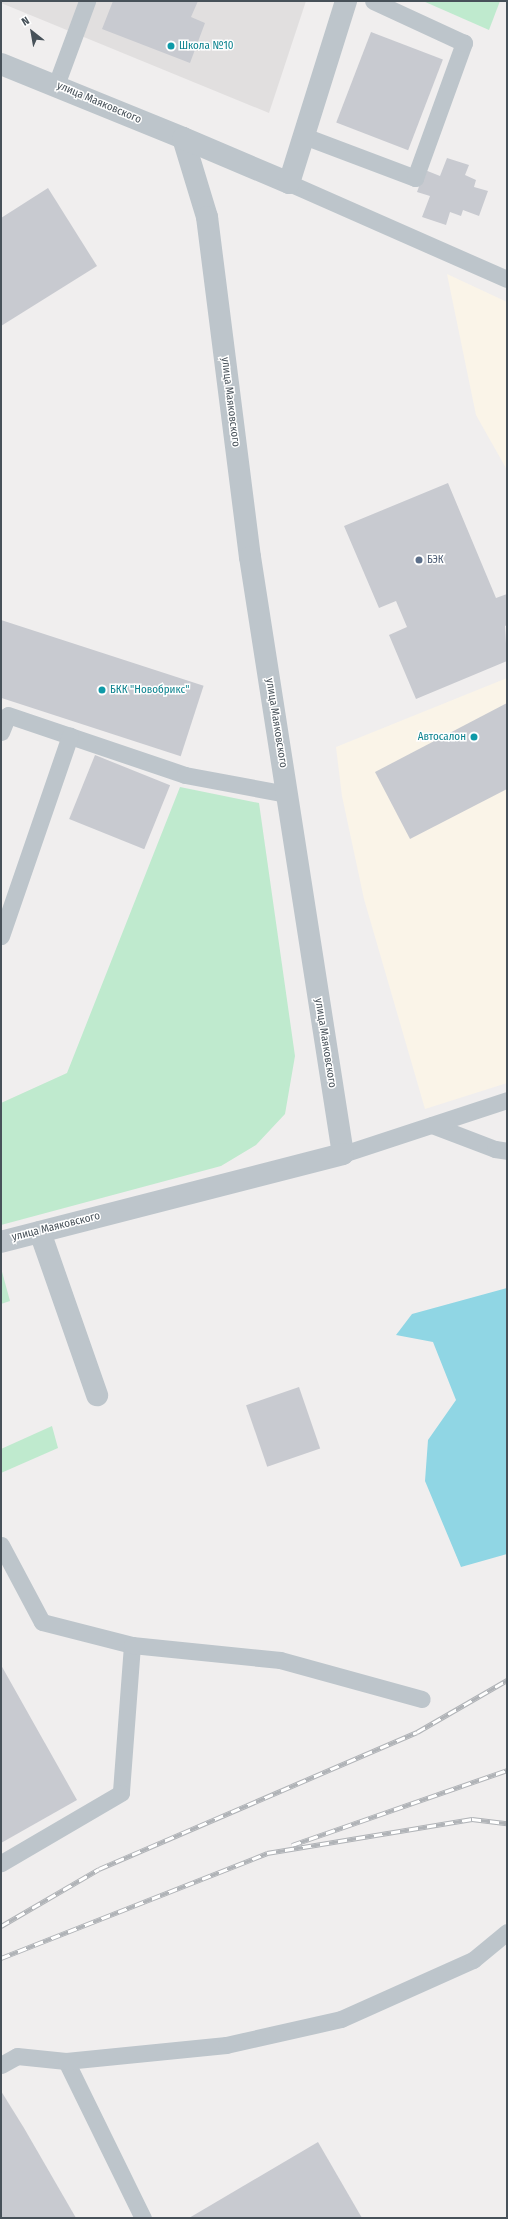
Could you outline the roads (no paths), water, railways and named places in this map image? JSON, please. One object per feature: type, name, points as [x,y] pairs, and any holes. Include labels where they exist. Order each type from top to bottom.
[{"type":"street","points":[[183,138],[289,183],[346,1]]},
{"type":"street","name":"улица Маяковского","points":[[1,64],[56,85],[183,138],[207,217],[250,557],[343,1154],[1,1242]]},
{"type":"street","points":[[40,1232],[97,1395]]},
{"type":"lane","points":[[56,85],[87,1]]},
{"type":"lane","points":[[304,136],[415,178],[464,43],[373,1]]},
{"type":"lane","points":[[289,183],[507,279]]},
{"type":"lane","points":[[1,732],[8,715],[185,775],[287,794]]},
{"type":"lane","points":[[1,936],[70,736]]},
{"type":"lane","points":[[343,1154],[507,1100]]},
{"type":"lane","points":[[432,1124],[495,1149],[507,1151]]},
{"type":"lane","points":[[1,1545],[42,1622],[132,1645],[280,1660],[422,1699]]},
{"type":"lane","points":[[1,1863],[121,1793],[132,1645]]},
{"type":"lane","points":[[1,2065],[17,2056],[66,2061],[226,2045],[341,2019],[473,1960],[507,1932]]},
{"type":"lane","points":[[66,2061],[143,2218]]},
{"type":"water","points":[[507,1288],[507,1554],[461,1567],[425,1481],[428,1440],[456,1400],[433,1342],[396,1335],[412,1314]]},
{"type":"railway","points":[[1,1926],[99,1869],[417,1732],[507,1680]]},
{"type":"railway","points":[[292,1845],[507,1770]]},
{"type":"railway","points":[[1,1958],[267,1853],[472,1819],[507,1823]]},
{"type":"place","name":"Школа №10","points":[[171,46]]},
{"type":"place","name":"БЭК","points":[[419,560]]},
{"type":"place","name":"БКК \"Новобрикс\"","points":[[102,690]]},
{"type":"place","name":"Автосалон","points":[[474,737]]}]
